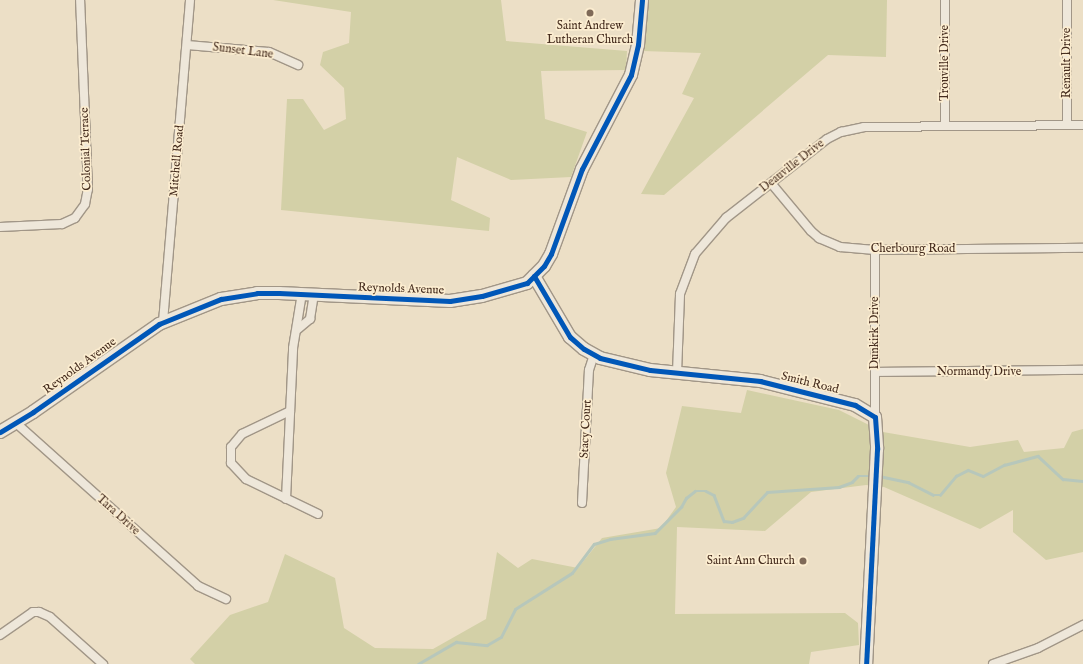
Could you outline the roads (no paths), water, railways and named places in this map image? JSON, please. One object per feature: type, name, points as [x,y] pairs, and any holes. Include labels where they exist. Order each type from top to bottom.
[{"type":"street","name":"Colonial Terrace","points":[[0,227],[62,224],[75,218],[85,204],[88,189],[80,0]]},
{"type":"street","name":"Mitchell Road","points":[[163,322],[190,0]]},
{"type":"street","name":"Reynolds Avenue","points":[[0,432],[16,423],[163,322],[221,299],[257,293],[314,294],[450,301],[517,288],[534,276],[551,254],[582,169],[631,75],[638,45],[642,0]]},
{"type":"street","name":"Trouville Drive","points":[[945,0],[945,126]]},
{"type":"street","name":"Renault Drive","points":[[1067,0],[1067,125]]},
{"type":"street","name":"Sunset Lane","points":[[187,45],[269,52],[298,65]]},
{"type":"street","name":"Deauville Drive","points":[[677,372],[678,308],[689,264],[715,229],[820,143],[841,132],[864,127],[1083,125]]},
{"type":"street","name":"Cherbourg Road","points":[[771,183],[819,238],[840,247],[875,250],[1083,248]]},
{"type":"street","name":"Dunkirk Drive","points":[[874,417],[875,250]]},
{"type":"street","name":"Smith Road","points":[[534,276],[570,337],[594,355],[627,367],[760,381],[855,405],[874,417]]},
{"type":"street","points":[[286,499],[293,348],[298,329],[302,294]]},
{"type":"street","points":[[298,329],[310,319],[314,294]]},
{"type":"street","name":"Stacy Court","points":[[582,503],[589,370],[594,355]]},
{"type":"street","name":"Normandy Drive","points":[[875,372],[1083,370]]},
{"type":"street","points":[[290,411],[242,434],[235,441],[230,453],[231,464],[241,476],[318,514]]},
{"type":"street","points":[[866,664],[876,468],[874,417]]},
{"type":"street","name":"Tara Drive","points":[[16,423],[198,586],[226,599]]},
{"type":"street","points":[[0,635],[33,612],[40,612],[50,617],[103,664]]},
{"type":"street","points":[[993,664],[1038,648],[1083,625]]},
{"type":"waterway","points":[[879,476],[908,482],[933,495],[940,495],[956,476],[968,470],[983,476],[1004,465],[1038,456],[1063,479],[1083,481]]},
{"type":"waterway","points":[[418,664],[456,642],[487,645],[501,637],[515,609],[572,573],[594,544],[610,539],[655,533],[681,507],[686,498],[695,491],[706,491],[714,495],[724,521],[732,522],[743,518],[767,492],[839,487],[852,482],[858,476],[872,476]]},
{"type":"place","name":"Saint Andrew Lutheran Church","points":[[590,13]]},
{"type":"place","name":"Saint Ann Church","points":[[803,561]]}]
